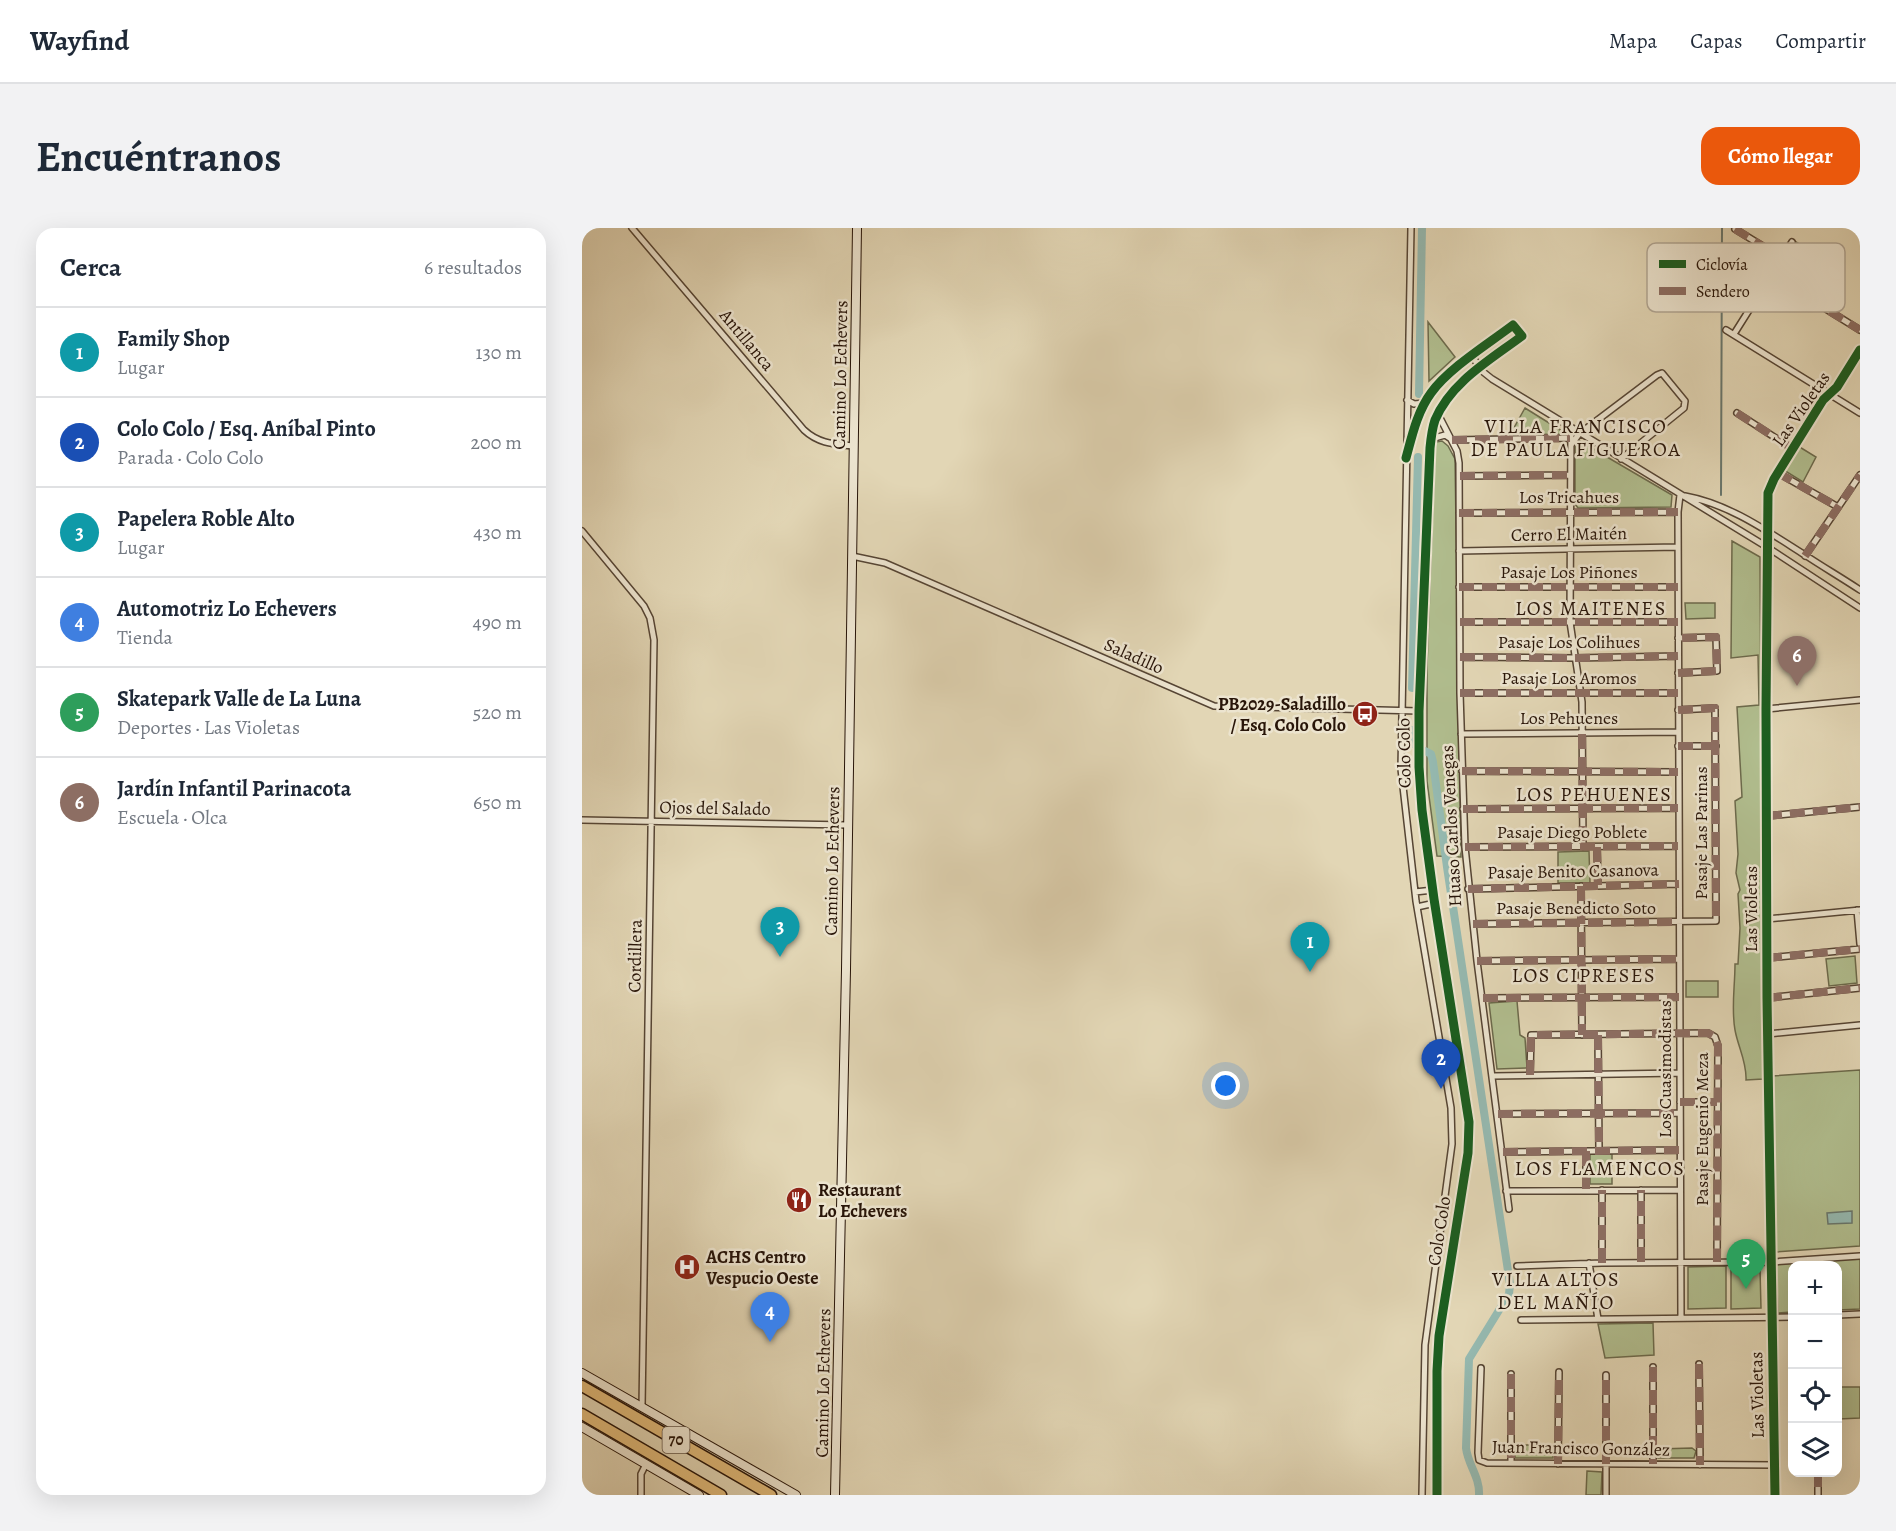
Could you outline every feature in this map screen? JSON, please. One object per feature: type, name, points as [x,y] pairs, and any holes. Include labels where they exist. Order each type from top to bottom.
[{"type":"highway","name":"70","points":[[582,1386],[771,1495]]},
{"type":"highway","name":"70","points":[[582,1414],[721,1495]]},
{"type":"main road","name":"Camino Lo Echevers","points":[[835,1495],[857,228]]},
{"type":"main road","points":[[582,1373],[796,1495]]},
{"type":"main road","points":[[582,1427],[699,1495]]},
{"type":"street","name":"Antillanca","points":[[632,228],[804,430],[828,444],[854,446]]},
{"type":"street","name":"Colo Colo","points":[[1411,228],[1401,769],[1417,907],[1451,1108],[1452,1127],[1452,1144],[1425,1345],[1422,1495]]},
{"type":"street","points":[[1735,229],[1758,243]]},
{"type":"street","points":[[1734,334],[1748,312]]},
{"type":"street","points":[[1831,312],[1860,330]]},
{"type":"street","name":"Colo Colo","points":[[1406,458],[1414,427],[1425,403],[1443,380],[1513,324],[1522,336],[1457,387],[1438,414],[1431,439],[1419,711],[1419,767],[1422,810],[1433,890],[1469,1122],[1468,1153],[1439,1336],[1437,1495]]},
{"type":"street","points":[[1726,330],[1860,413]]},
{"type":"street","name":"Las Violetas","points":[[1775,1495],[1767,998],[1768,493],[1778,472],[1823,400],[1836,387],[1860,350]]},
{"type":"street","points":[[1472,356],[1479,368],[1492,379],[1767,547],[1860,608]]},
{"type":"street","points":[[1570,447],[1579,434],[1660,373],[1665,375],[1684,401],[1684,408],[1621,459]]},
{"type":"street","points":[[1407,400],[1414,404],[1425,403]]},
{"type":"street","points":[[1737,412],[1793,449]]},
{"type":"street","name":"Huaso Carlos Venegas","points":[[1438,414],[1457,453],[1460,476],[1460,693],[1465,847],[1468,889],[1509,1209]]},
{"type":"street","points":[[1571,428],[1570,622],[1581,694],[1583,847]]},
{"type":"street","points":[[1431,439],[1444,435],[1452,440],[1570,438]]},
{"type":"street","points":[[1778,472],[1838,507]]},
{"type":"street","points":[[1460,476],[1569,475]]},
{"type":"street","points":[[1805,556],[1860,475]]},
{"type":"street","points":[[1680,495],[1710,502],[1767,531],[1860,590]]},
{"type":"street","name":"Los Cuasimodistas","points":[[1680,495],[1678,512],[1678,846],[1681,1318]]},
{"type":"street","name":"Los Tricahues","points":[[1460,513],[1678,512]]},
{"type":"street","name":"Cordillera","points":[[582,531],[640,601],[652,625],[654,640],[642,1407]]},
{"type":"street","name":"Cerro El Maitén","points":[[1459,550],[1678,547]]},
{"type":"street","name":"Saladillo","points":[[852,556],[885,563],[1214,706],[1419,711]]},
{"type":"street","name":"Pasaje Los Piñones","points":[[1459,587],[1678,587]]},
{"type":"street","points":[[1460,622],[1678,622]]},
{"type":"street","points":[[1678,638],[1716,637],[1717,671],[1678,673]]},
{"type":"street","name":"Pasaje Los Colihues","points":[[1460,657],[1678,656]]},
{"type":"street","name":"Pasaje Los Aromos","points":[[1460,693],[1678,693]]},
{"type":"street","points":[[1766,709],[1860,700]]},
{"type":"street","name":"Pasaje Las Parinas","points":[[1678,710],[1715,708],[1716,921]]},
{"type":"street","name":"Los Pehuenes","points":[[1461,734],[1678,732]]},
{"type":"street","name":"Pasaje Las Parinas","points":[[1678,746],[1716,746]]},
{"type":"street","points":[[1462,771],[1678,772]]},
{"type":"street","points":[[1767,816],[1860,807]]},
{"type":"street","points":[[1463,809],[1678,808]]},
{"type":"street","name":"Ojos del Salado","points":[[582,820],[848,825]]},
{"type":"street","name":"Pasaje Diego Poblete","points":[[1465,847],[1678,846]]},
{"type":"street","points":[[1596,847],[1598,886]]},
{"type":"street","name":"Pasaje Benito Casanova","points":[[1468,889],[1679,884]]},
{"type":"street","points":[[1581,886],[1582,1035]]},
{"type":"street","points":[[1415,892],[1433,890]]},
{"type":"street","points":[[1417,907],[1435,903]]},
{"type":"street","points":[[1767,919],[1858,910],[1860,944]]},
{"type":"street","name":"Pasaje Benedicto Soto","points":[[1473,924],[1716,921]]},
{"type":"street","points":[[1767,958],[1860,949]]},
{"type":"street","points":[[1477,961],[1679,960]]},
{"type":"street","points":[[1767,998],[1860,988]]},
{"type":"street","points":[[1483,998],[1679,997]]},
{"type":"street","points":[[1768,1034],[1860,1025]]},
{"type":"street","name":"Pasaje Eugenio Meza","points":[[1530,1075],[1531,1035],[1708,1033],[1715,1037],[1718,1046],[1717,1262]]},
{"type":"street","points":[[1598,1035],[1599,1151]]},
{"type":"street","points":[[1493,1076],[1680,1073]]},
{"type":"street","points":[[1680,1102],[1716,1102]]},
{"type":"street","points":[[1498,1114],[1680,1113]]},
{"type":"street","points":[[1503,1152],[1680,1150]]},
{"type":"street","points":[[1586,1151],[1587,1190]]},
{"type":"street","points":[[1602,1190],[1602,1263]]},
{"type":"street","points":[[1641,1190],[1641,1262]]},
{"type":"street","points":[[1506,1191],[1680,1190]]},
{"type":"street","name":"Colo Colo","points":[[1438,1248],[1453,1251]]},
{"type":"street","points":[[1517,1266],[1641,1262],[1771,1262],[1860,1256]]},
{"type":"street","name":"Colo Colo","points":[[1436,1261],[1451,1264]]},
{"type":"street","points":[[1589,1263],[1598,1319]]},
{"type":"street","points":[[1842,1315],[1860,1314]]},
{"type":"street","points":[[1521,1320],[1788,1317]]},
{"type":"street","points":[[1699,1364],[1700,1465]]},
{"type":"street","points":[[1653,1367],[1653,1464]]},
{"type":"street","name":"Juan Francisco González","points":[[1481,1368],[1479,1460],[1558,1464],[1775,1465]]},
{"type":"street","points":[[1558,1464],[1559,1372]]},
{"type":"street","points":[[1511,1374],[1511,1463]]},
{"type":"street","points":[[1606,1375],[1606,1495]]},
{"type":"street","points":[[1423,1430],[1431,1432],[1437,1439]]},
{"type":"street","points":[[641,1495],[641,1474],[646,1464]]},
{"type":"street","points":[[1818,1477],[1818,1495]]},
{"type":"green space","points":[[1428,322],[1455,357],[1429,381]]},
{"type":"green space","points":[[1525,408],[1562,431],[1562,434],[1510,435]]},
{"type":"green space","points":[[1578,440],[1672,495],[1671,507],[1578,508],[1575,504],[1575,444]]},
{"type":"green space","points":[[1442,441],[1448,446],[1455,459],[1461,857],[1437,856],[1427,781],[1427,665],[1435,451],[1436,442]]},
{"type":"green space","points":[[1798,446],[1816,457],[1803,482],[1782,469]]},
{"type":"green space","points":[[1732,541],[1760,557],[1763,1079],[1746,1080],[1733,1014],[1735,964],[1738,964],[1740,928],[1738,894],[1740,890],[1736,873],[1738,854],[1735,801],[1742,797],[1737,707],[1759,705],[1758,655],[1731,658]]},
{"type":"green space","points":[[1685,603],[1715,603],[1715,618],[1686,619]]},
{"type":"green space","points":[[1589,851],[1590,883],[1558,883],[1558,852]]},
{"type":"green space","points":[[1855,956],[1857,983],[1829,986],[1826,959]]},
{"type":"green space","points":[[1686,981],[1718,981],[1718,997],[1686,997]]},
{"type":"green space","points":[[1517,1001],[1520,1035],[1525,1038],[1527,1068],[1497,1069],[1489,1003]]},
{"type":"green space","points":[[1860,1070],[1860,1246],[1776,1252],[1772,1076]]},
{"type":"green space","points":[[1590,1154],[1612,1154],[1612,1184],[1590,1184]]},
{"type":"green space","points":[[1860,1258],[1860,1309],[1842,1310],[1842,1261],[1810,1261]]},
{"type":"green space","points":[[1788,1262],[1788,1312],[1778,1313],[1776,1263]]},
{"type":"green space","points":[[1726,1266],[1726,1308],[1688,1309],[1688,1267]]},
{"type":"green space","points":[[1760,1269],[1761,1308],[1731,1309],[1731,1270]]},
{"type":"green space","points":[[1653,1323],[1654,1355],[1605,1358],[1598,1324]]},
{"type":"green space","points":[[1842,1387],[1860,1387],[1860,1418],[1842,1419]]},
{"type":"green space","points":[[1515,1445],[1553,1445],[1553,1458],[1515,1458]]},
{"type":"green space","points":[[1692,1448],[1696,1451],[1694,1458],[1658,1458],[1658,1449]]},
{"type":"green space","points":[[1587,1471],[1602,1472],[1601,1495],[1586,1495]]},
{"type":"water","points":[[1852,1211],[1852,1223],[1828,1224],[1827,1213]]},
{"type":"waterway","points":[[1419,394],[1422,228]]},
{"type":"waterway","points":[[1722,228],[1722,243]]},
{"type":"waterway","points":[[1721,495],[1722,312]]},
{"type":"waterway","points":[[1412,688],[1418,457]]},
{"type":"waterway","points":[[1412,730],[1411,737],[1414,744]]},
{"type":"waterway","points":[[1425,751],[1431,754],[1433,762],[1510,1284],[1509,1294],[1469,1359],[1466,1448],[1478,1482],[1479,1495]]},
{"type":"marked path","points":[[1735,229],[1758,243]]},
{"type":"marked path","points":[[1831,312],[1860,330]]},
{"type":"marked path","points":[[1737,413],[1793,449]]},
{"type":"marked path","points":[[1452,440],[1570,438]]},
{"type":"marked path","points":[[1778,473],[1838,507]]},
{"type":"marked path","points":[[1460,476],[1569,475]]},
{"type":"marked path","points":[[1805,556],[1860,475]]},
{"type":"marked path","points":[[1459,513],[1678,512]]},
{"type":"marked path","points":[[1459,587],[1678,587]]},
{"type":"marked path","points":[[1460,622],[1678,622]]},
{"type":"marked path","points":[[1678,638],[1716,637],[1717,671],[1678,673]]},
{"type":"marked path","points":[[1460,657],[1678,656]]},
{"type":"marked path","points":[[1460,693],[1678,693]]},
{"type":"marked path","points":[[1678,710],[1715,708],[1716,921]]},
{"type":"marked path","points":[[1582,734],[1583,847]]},
{"type":"marked path","points":[[1678,746],[1716,746]]},
{"type":"marked path","points":[[1462,771],[1678,772]]},
{"type":"marked path","points":[[1767,816],[1860,807]]},
{"type":"marked path","points":[[1463,809],[1678,808]]},
{"type":"marked path","points":[[1465,847],[1678,846]]},
{"type":"marked path","points":[[1597,847],[1598,886]]},
{"type":"marked path","points":[[1468,889],[1679,884]]},
{"type":"marked path","points":[[1581,886],[1582,1035]]},
{"type":"marked path","points":[[1473,924],[1679,922]]},
{"type":"marked path","points":[[1767,958],[1860,949]]},
{"type":"marked path","points":[[1477,961],[1679,959]]},
{"type":"marked path","points":[[1767,998],[1860,988]]},
{"type":"marked path","points":[[1483,998],[1679,997]]},
{"type":"marked path","points":[[1530,1075],[1531,1035],[1708,1033],[1715,1037],[1718,1046],[1717,1262]]},
{"type":"marked path","points":[[1598,1035],[1599,1151]]},
{"type":"marked path","points":[[1680,1102],[1717,1102]]},
{"type":"marked path","points":[[1498,1114],[1680,1113]]},
{"type":"marked path","points":[[1503,1152],[1680,1150]]},
{"type":"marked path","points":[[1586,1151],[1586,1190]]},
{"type":"marked path","points":[[1602,1190],[1602,1263]]},
{"type":"marked path","points":[[1641,1190],[1641,1262]]},
{"type":"marked path","points":[[1699,1364],[1700,1465]]},
{"type":"marked path","points":[[1653,1367],[1653,1464]]},
{"type":"marked path","points":[[1558,1464],[1559,1372]]},
{"type":"marked path","points":[[1511,1374],[1511,1463]]},
{"type":"marked path","points":[[1606,1375],[1606,1464]]},
{"type":"marked path","points":[[1818,1477],[1818,1495]]},
{"type":"cycle path","points":[[1406,458],[1419,416],[1431,393],[1448,374],[1513,325],[1522,336],[1472,373],[1451,394],[1435,420],[1430,448],[1419,711],[1419,767],[1422,810],[1434,899],[1469,1122],[1468,1153],[1439,1336],[1437,1495]]},
{"type":"cycle path","points":[[1775,1495],[1767,998],[1768,493],[1774,479],[1823,400],[1837,387],[1860,350]]},
{"type":"place","name":"Jardín Infantil Parinacota","points":[[1797,686]]},
{"type":"place","name":"PB2029-Saladillo / Esq. Colo Colo","points":[[1365,714]]},
{"type":"place","name":"Papelera Roble Alto","points":[[780,957]]},
{"type":"place","name":"Family Shop","points":[[1310,972]]},
{"type":"place","name":"Colo Colo / Esq. Aníbal Pinto","points":[[1441,1089]]},
{"type":"place","name":"Restaurant Lo Echevers","points":[[799,1200]]},
{"type":"place","name":"ACHS Centro Vespucio Oeste","points":[[687,1267]]},
{"type":"place","name":"Skatepark Valle de La Luna","points":[[1746,1289]]},
{"type":"place","name":"Automotriz Lo Echevers","points":[[770,1342]]},
{"type":"district","name":"VILLA FRANCISCO DE PAULA FIGUEROA","points":[[1576,438]]},
{"type":"district","name":"LOS MAITENES","points":[[1591,608]]},
{"type":"district","name":"LOS PEHUENES","points":[[1594,794]]},
{"type":"district","name":"LOS CIPRESES","points":[[1584,975]]},
{"type":"district","name":"LOS FLAMENCOS","points":[[1600,1168]]},
{"type":"district","name":"VILLA ALTOS DEL MAÑÍO","points":[[1556,1290]]}]
